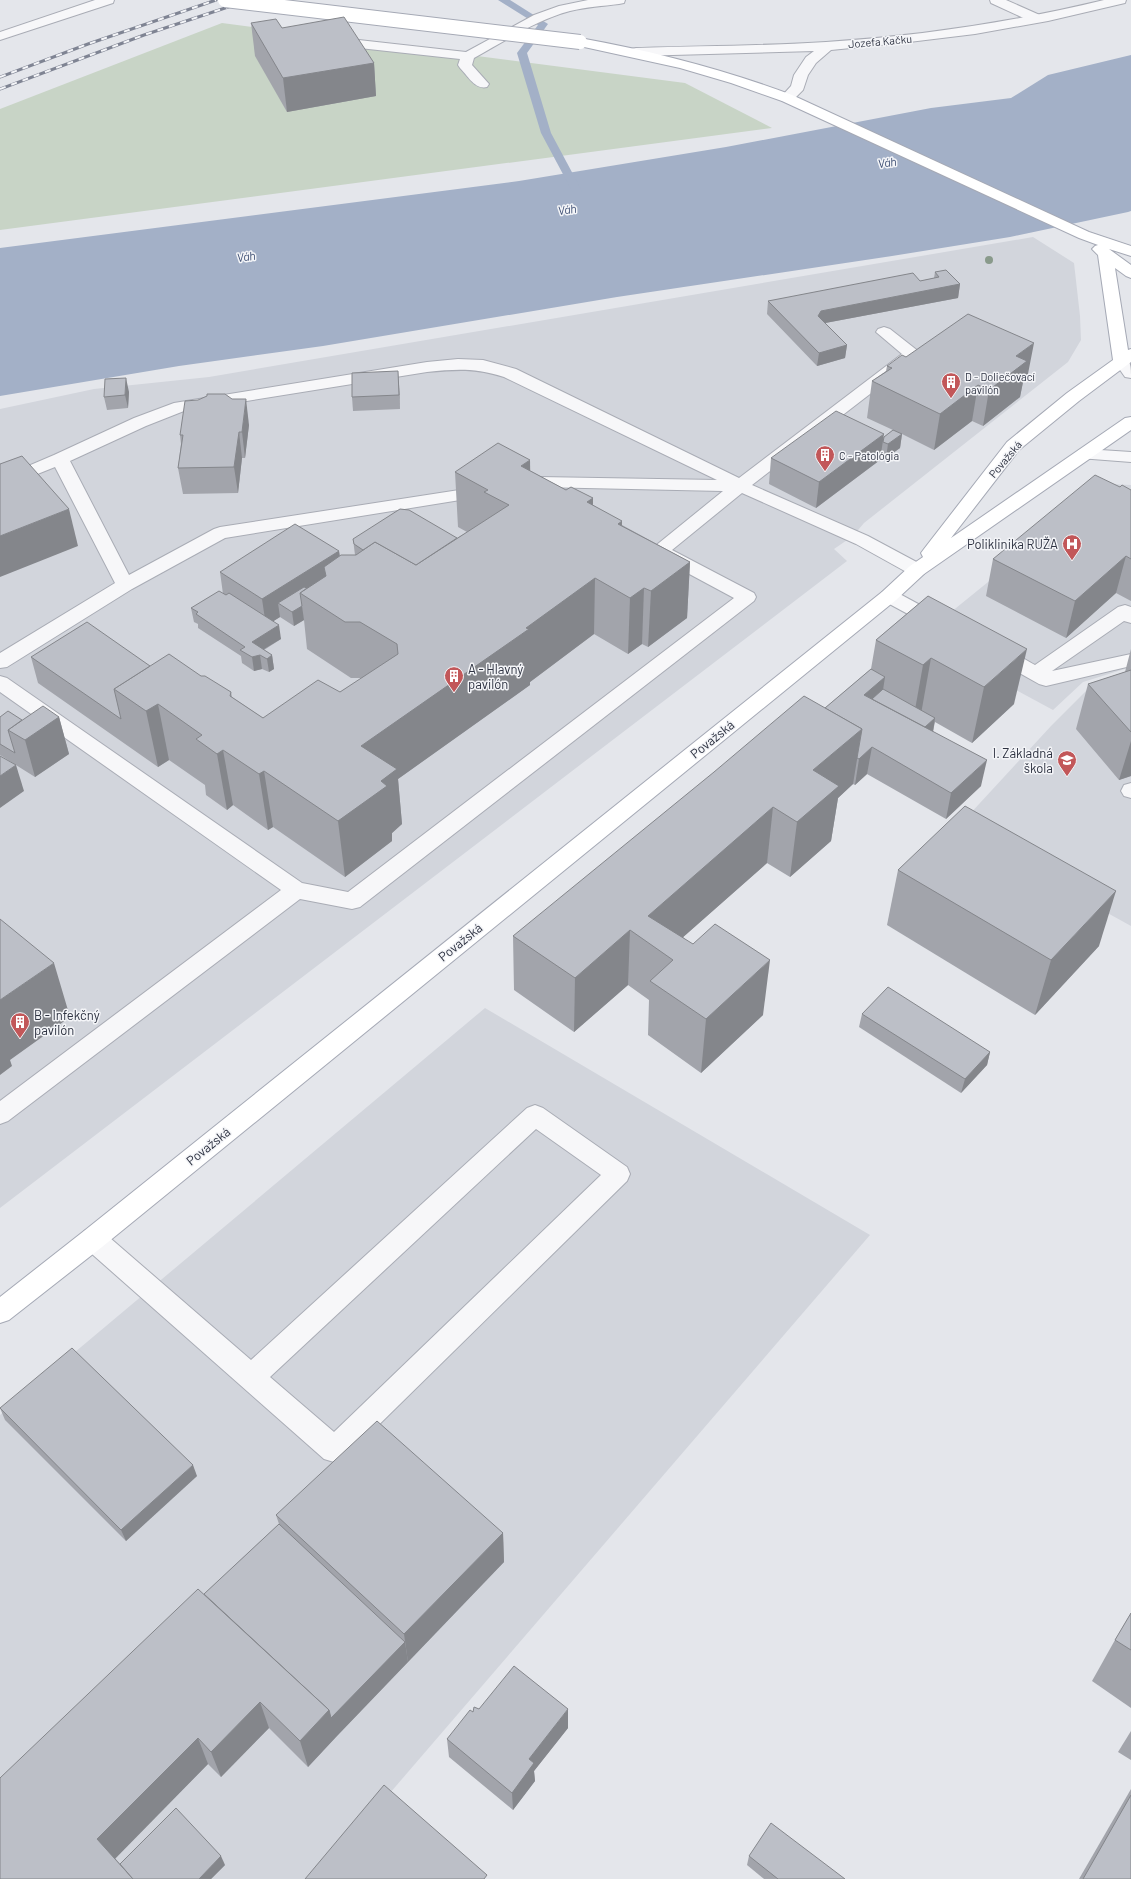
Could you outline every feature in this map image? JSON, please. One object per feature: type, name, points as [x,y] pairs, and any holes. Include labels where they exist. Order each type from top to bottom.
[{"type":"main road","points":[[225,0],[580,42],[636,52],[697,66],[787,98],[1084,235],[1131,251]]},
{"type":"main road","points":[[1084,235],[1131,244]]},
{"type":"main road","points":[[1084,235],[1131,273]]},
{"type":"main road","points":[[1105,253],[1128,362]]},
{"type":"main road","name":"Považská","points":[[917,570],[1013,446],[1128,362]]},
{"type":"main road","name":"Považská","points":[[0,1312],[93,1239],[889,596],[917,570],[1131,422]]},
{"type":"street","points":[[0,36],[108,0]]},
{"type":"street","points":[[318,42],[325,40],[468,56],[548,15],[565,9],[619,0]]},
{"type":"street","points":[[996,0],[1037,19]]},
{"type":"street","name":"Jozefa Kačku","points":[[636,52],[827,46],[949,34],[1037,19],[1120,0]]},
{"type":"street","points":[[787,98],[798,87],[801,75],[811,60],[827,46]]},
{"type":"street","points":[[468,56],[465,65],[482,84]]},
{"type":"street","points":[[0,683],[296,890],[352,901],[747,597],[660,551],[740,486],[912,354],[884,332]]},
{"type":"street","points":[[0,484],[60,459],[140,422],[180,407],[426,367],[458,364],[483,365],[510,373],[740,486],[873,546],[917,570]]},
{"type":"street","points":[[1085,454],[1131,456]]},
{"type":"street","points":[[60,459],[125,585]]},
{"type":"street","points":[[0,662],[125,585],[220,533],[539,482],[740,486]]},
{"type":"street","points":[[889,596],[954,630]]},
{"type":"street","points":[[1036,673],[1124,612],[1131,617]]},
{"type":"street","points":[[981,645],[1046,679],[1131,660]]},
{"type":"street","points":[[0,1114],[296,890]]},
{"type":"street","points":[[93,1239],[334,1450],[618,1174],[535,1115],[251,1377]]},
{"type":"shaded area","points":[[1033,237],[1074,263],[1081,340],[1068,362],[864,523],[853,536],[834,549],[847,561],[0,1208],[0,409],[94,389],[209,377]]},
{"type":"shaded area","name":"Poliklinika RUŽA","points":[[1109,484],[1131,485],[1131,667],[1083,682],[1053,710],[919,638]]},
{"type":"shaded area","name":"I. Základná škola","points":[[1131,674],[1131,926],[956,829],[1051,726],[1092,685]]},
{"type":"shaded area","points":[[485,1008],[870,1235],[316,1879],[0,1879],[0,1415]]},
{"type":"green space","points":[[222,23],[685,83],[772,128],[0,230],[0,109]]},
{"type":"water","name":"Váh","points":[[1131,55],[1131,211],[1128,212],[1010,237],[617,297],[323,346],[179,366],[0,396],[0,248],[519,181],[726,147],[931,108],[1011,98],[1048,75]]},
{"type":"building","points":[[344,17],[374,63],[283,78],[251,23],[276,19],[282,28]]},
{"type":"building","points":[[946,270],[960,284],[821,311],[818,316],[847,345],[819,353],[768,301],[913,273],[920,281],[939,277],[935,272]]},
{"type":"building","points":[[968,314],[1034,343],[1016,356],[1027,361],[989,390],[978,385],[940,414],[872,381],[892,368],[887,366],[902,355],[906,357]]},
{"type":"building","points":[[398,371],[399,395],[352,397],[352,373]]},
{"type":"building","points":[[126,378],[125,395],[104,397],[105,379]]},
{"type":"building","points":[[207,394],[225,394],[232,399],[246,399],[242,432],[239,432],[234,467],[178,468],[183,435],[180,435],[185,401],[198,400],[207,396]]},
{"type":"building","points":[[836,411],[884,434],[819,482],[771,458]]},
{"type":"building","points":[[893,430],[902,434],[888,444],[883,442],[884,437]]},
{"type":"building","points":[[498,443],[530,460],[521,466],[566,490],[571,487],[593,498],[587,502],[622,521],[618,524],[690,562],[651,591],[644,588],[630,598],[595,578],[526,628],[529,629],[361,746],[397,769],[381,781],[387,786],[338,821],[264,771],[259,774],[223,750],[217,754],[196,739],[202,735],[158,704],[146,711],[114,689],[169,654],[201,676],[205,676],[231,692],[230,696],[263,718],[318,680],[340,692],[398,654],[397,644],[360,622],[345,622],[300,593],[326,576],[324,567],[341,555],[356,555],[375,542],[416,565],[509,505],[484,492],[488,490],[455,472]]},
{"type":"building","points":[[22,456],[69,509],[0,536],[0,464]]},
{"type":"building","points":[[1095,475],[1120,487],[1122,485],[1131,490],[1131,559],[1126,556],[1075,601],[993,559]]},
{"type":"building","points":[[400,509],[409,510],[457,538],[416,565],[375,542],[363,550],[354,544],[353,539]]},
{"type":"building","points":[[295,524],[339,551],[262,599],[220,572]]},
{"type":"building","points":[[304,587],[307,588],[300,593],[302,606],[292,612],[278,603]]},
{"type":"building","points":[[219,591],[226,595],[229,593],[279,625],[252,642],[272,655],[267,659],[260,655],[252,657],[240,650],[245,647],[196,614],[198,612],[191,608]]},
{"type":"building","points":[[928,596],[1027,649],[984,687],[931,658],[923,665],[876,640]]},
{"type":"building","points":[[87,622],[150,666],[114,689],[121,719],[31,657]]},
{"type":"building","points":[[871,669],[885,677],[864,695],[987,760],[951,793],[872,747],[859,759],[857,758],[862,729],[825,708]]},
{"type":"building","points":[[1131,670],[1131,732],[1088,684]]},
{"type":"building","points":[[883,689],[935,718],[925,727],[872,699]]},
{"type":"building","points":[[804,696],[862,729],[813,770],[839,786],[797,822],[773,807],[648,916],[693,944],[715,924],[770,960],[706,1019],[650,981],[673,960],[630,930],[575,978],[513,936],[714,772]]},
{"type":"building","points":[[43,706],[59,717],[25,740],[8,730]]},
{"type":"building","points":[[8,711],[22,720],[8,730],[15,753],[0,744],[0,717]]},
{"type":"building","points":[[0,756],[16,765],[0,776]]},
{"type":"building","points":[[965,806],[1116,891],[1051,960],[898,870]]},
{"type":"building","points":[[0,919],[54,963],[0,1000]]},
{"type":"building","points":[[888,987],[990,1052],[965,1079],[862,1014]]},
{"type":"building","points":[[72,1348],[193,1465],[121,1530],[0,1408]]},
{"type":"building","points":[[377,1421],[503,1533],[404,1634],[276,1515]]},
{"type":"building","points":[[279,1524],[405,1642],[331,1718],[329,1710],[204,1594]]},
{"type":"building","points":[[198,1589],[329,1710],[300,1741],[260,1702],[211,1752],[198,1738],[97,1839],[133,1879],[0,1879],[0,1778]]},
{"type":"building","points":[[1131,1613],[1131,1650],[1115,1640]]},
{"type":"building","points":[[514,1666],[568,1709],[529,1759],[534,1763],[512,1793],[447,1739],[470,1710],[473,1712],[474,1707],[479,1709]]},
{"type":"building","points":[[384,1785],[487,1875],[484,1879],[305,1879]]},
{"type":"building","points":[[1131,1795],[1131,1879],[1083,1879]]},
{"type":"building","points":[[176,1808],[221,1856],[199,1879],[133,1879],[120,1864]]},
{"type":"building","points":[[771,1823],[845,1879],[778,1879],[749,1856]]},
{"type":"waterway","points":[[503,0],[543,24],[522,53],[546,133],[577,191]]},
{"type":"railway","points":[[0,77],[88,44],[216,0]]},
{"type":"railway","points":[[0,89],[144,35],[249,0]]},
{"type":"place","name":"D - Doliečovací pavilón","points":[[951,399]]},
{"type":"place","name":"C - Patológia","points":[[825,472]]},
{"type":"place","name":"Poliklinika RUŽA","points":[[1072,561]]},
{"type":"place","name":"A - Hlavný pavilón","points":[[454,693]]},
{"type":"place","name":"I. Základná škola","points":[[1067,777]]},
{"type":"place","name":"B - Infekčný pavilón","points":[[20,1039]]}]
